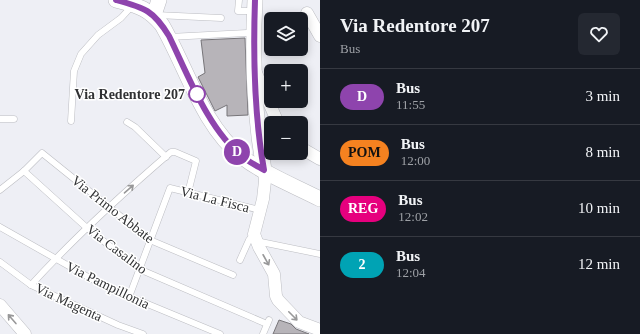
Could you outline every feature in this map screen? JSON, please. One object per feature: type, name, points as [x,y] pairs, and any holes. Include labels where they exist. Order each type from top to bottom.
[{"type":"street","points":[[116,0],[144,9],[154,15],[169,36],[213,124],[224,139],[242,157],[264,170],[319,194]]},
{"type":"street","points":[[154,15],[159,0]]},
{"type":"street","points":[[255,5],[254,70],[259,142],[265,181],[255,238],[274,274],[278,300],[299,322],[320,330]]},
{"type":"street","points":[[308,16],[320,36]]},
{"type":"street","points":[[254,70],[275,116]]},
{"type":"street","points":[[308,152],[320,159]]},
{"type":"street","points":[[0,305],[25,334]]},
{"type":"lane","points":[[239,0],[238,11],[255,5]]},
{"type":"lane","points":[[71,121],[74,71],[81,54],[98,35],[121,18],[133,5]]},
{"type":"lane","points":[[154,15],[221,18]]},
{"type":"lane","points":[[169,36],[247,33]]},
{"type":"lane","points":[[0,119],[14,119]]},
{"type":"lane","points":[[127,122],[166,157]]},
{"type":"lane","points":[[30,285],[55,258],[109,207],[171,152],[175,152],[196,161],[188,193]]},
{"type":"lane","name":"Via Primo Abbate","points":[[24,171],[42,153],[150,240],[234,275]]},
{"type":"lane","points":[[0,190],[24,171]]},
{"type":"lane","name":"Via Casalino","points":[[24,171],[87,228],[139,269],[268,322],[263,334]]},
{"type":"lane","name":"Via La Fisca","points":[[150,240],[170,188],[260,210]]},
{"type":"lane","name":"Via Pampillonia","points":[[0,226],[104,286],[220,334]]},
{"type":"lane","points":[[240,260],[249,240],[255,238],[320,254]]},
{"type":"lane","points":[[129,297],[150,240]]},
{"type":"lane","name":"Via Magenta","points":[[0,262],[30,285],[118,325],[143,334]]},
{"type":"building","points":[[245,38],[248,115],[227,116],[227,105],[215,111],[198,77],[205,73],[201,40]]},
{"type":"building","points":[[279,320],[291,324],[296,329],[309,334],[273,334]]},
{"type":"bus line","name":"D","points":[[116,0],[144,9],[154,15],[169,36],[210,119],[224,139],[242,157],[264,170],[259,142],[254,70],[255,0]]},
{"type":"place","name":"Via Redentore 207","points":[[197,94]]}]
